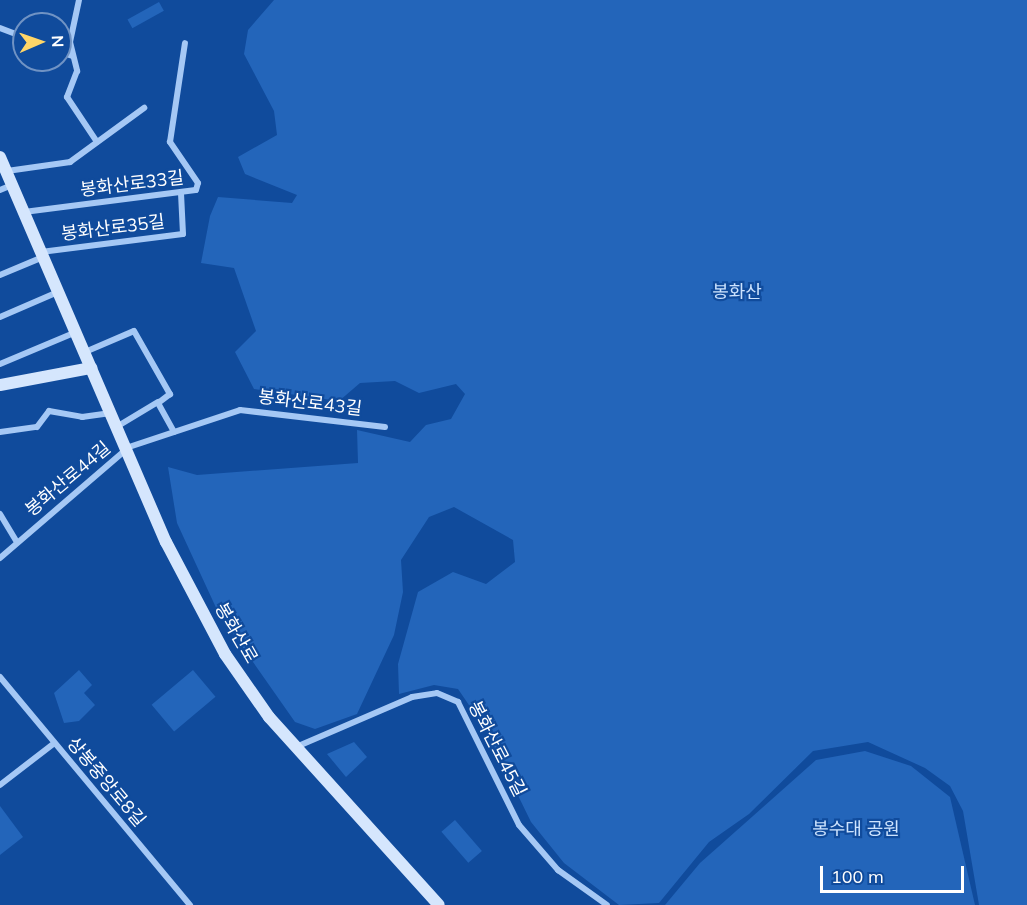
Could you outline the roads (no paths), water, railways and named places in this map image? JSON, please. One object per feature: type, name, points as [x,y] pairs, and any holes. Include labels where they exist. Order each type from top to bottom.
[{"type":"main road","name":"봉화산로","points":[[0,157],[91,368],[129,447],[166,543],[225,654],[295,747],[439,905]]},
{"type":"main road","points":[[0,385],[91,368]]},
{"type":"street","points":[[79,0],[72,56],[77,71],[67,98],[97,142]]},
{"type":"street","name":"봉화산로33길","points":[[24,212],[196,190],[198,183],[170,142],[185,43]]},
{"type":"street","points":[[6,171],[65,164],[144,108]]},
{"type":"street","points":[[0,190],[12,185]]},
{"type":"street","name":"봉화산로35길","points":[[42,254],[183,234],[181,192]]},
{"type":"street","points":[[0,275],[42,254]]},
{"type":"street","points":[[0,316],[58,291]]},
{"type":"street","points":[[85,352],[134,331],[170,395],[118,426]]},
{"type":"street","points":[[0,364],[76,332]]},
{"type":"street","points":[[158,402],[174,432]]},
{"type":"street","name":"봉화산로43길","points":[[129,447],[240,410],[385,427]]},
{"type":"street","points":[[0,432],[37,427],[49,411],[82,417],[112,413]]},
{"type":"street","name":"봉화산로44길","points":[[0,558],[129,447]]},
{"type":"street","points":[[0,514],[17,542]]},
{"type":"street","name":"상봉중앙로8길","points":[[0,677],[53,744],[190,905]]},
{"type":"street","name":"봉화산로45길","points":[[295,747],[412,698],[437,693],[458,702],[519,825],[558,870],[607,905]]},
{"type":"street","points":[[0,785],[53,744]]},
{"type":"park label","name":"봉화산","points":[[737,292]]},
{"type":"park label","name":"봉수대 공원","points":[[856,829]]}]
